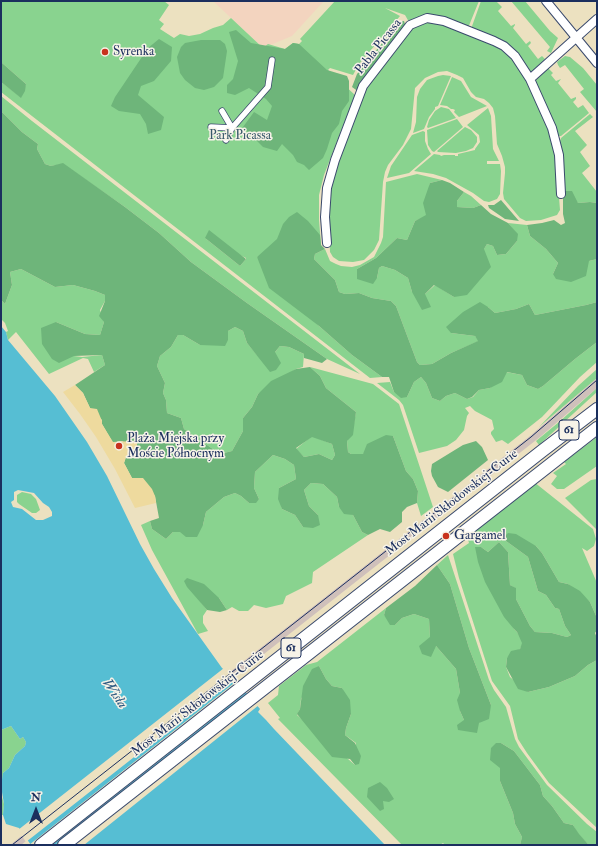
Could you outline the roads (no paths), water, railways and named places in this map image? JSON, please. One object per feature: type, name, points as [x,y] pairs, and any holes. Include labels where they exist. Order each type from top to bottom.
[{"type":"main road","name":"Most Marii Skłodowskiej-Curie","points":[[41,845],[597,409]]},
{"type":"main road","name":"61","points":[[64,845],[597,428]]},
{"type":"street","points":[[546,1],[597,63]]},
{"type":"street","name":"Pabla Picassa","points":[[327,243],[325,211],[327,188],[363,86],[410,25],[427,18],[438,19],[494,41],[504,46],[515,56],[530,79],[555,137],[559,155],[561,194]]},
{"type":"street","points":[[530,79],[597,19]]},
{"type":"street","points":[[226,140],[232,130],[268,87],[272,60]]},
{"type":"street","points":[[222,112],[232,130]]},
{"type":"street","points":[[211,127],[232,130]]},
{"type":"water","name":"Wisła","points":[[1,326],[6,332],[8,340],[55,396],[87,442],[107,476],[140,544],[154,569],[172,598],[222,668],[232,676],[260,709],[258,712],[385,845],[31,845],[19,828],[6,824],[3,815],[4,804],[1,786],[3,773],[9,768],[15,755],[25,746],[26,742],[23,737],[20,739],[11,726],[1,730]],"holes":[[[18,490],[34,493],[49,507],[52,512],[52,516],[43,520],[36,520],[22,509],[13,507],[11,502],[14,500],[14,492]]]},
{"type":"tram line","points":[[12,845],[531,437],[597,380]]},
{"type":"place","name":"Syrenka","points":[[105,52]]},
{"type":"place","name":"Plaża Miejska przy Moście Północnym","points":[[119,446]]},
{"type":"place","name":"Gargamel","points":[[446,536]]},
{"type":"park label","name":"Park Picassa","points":[[240,136]]}]
